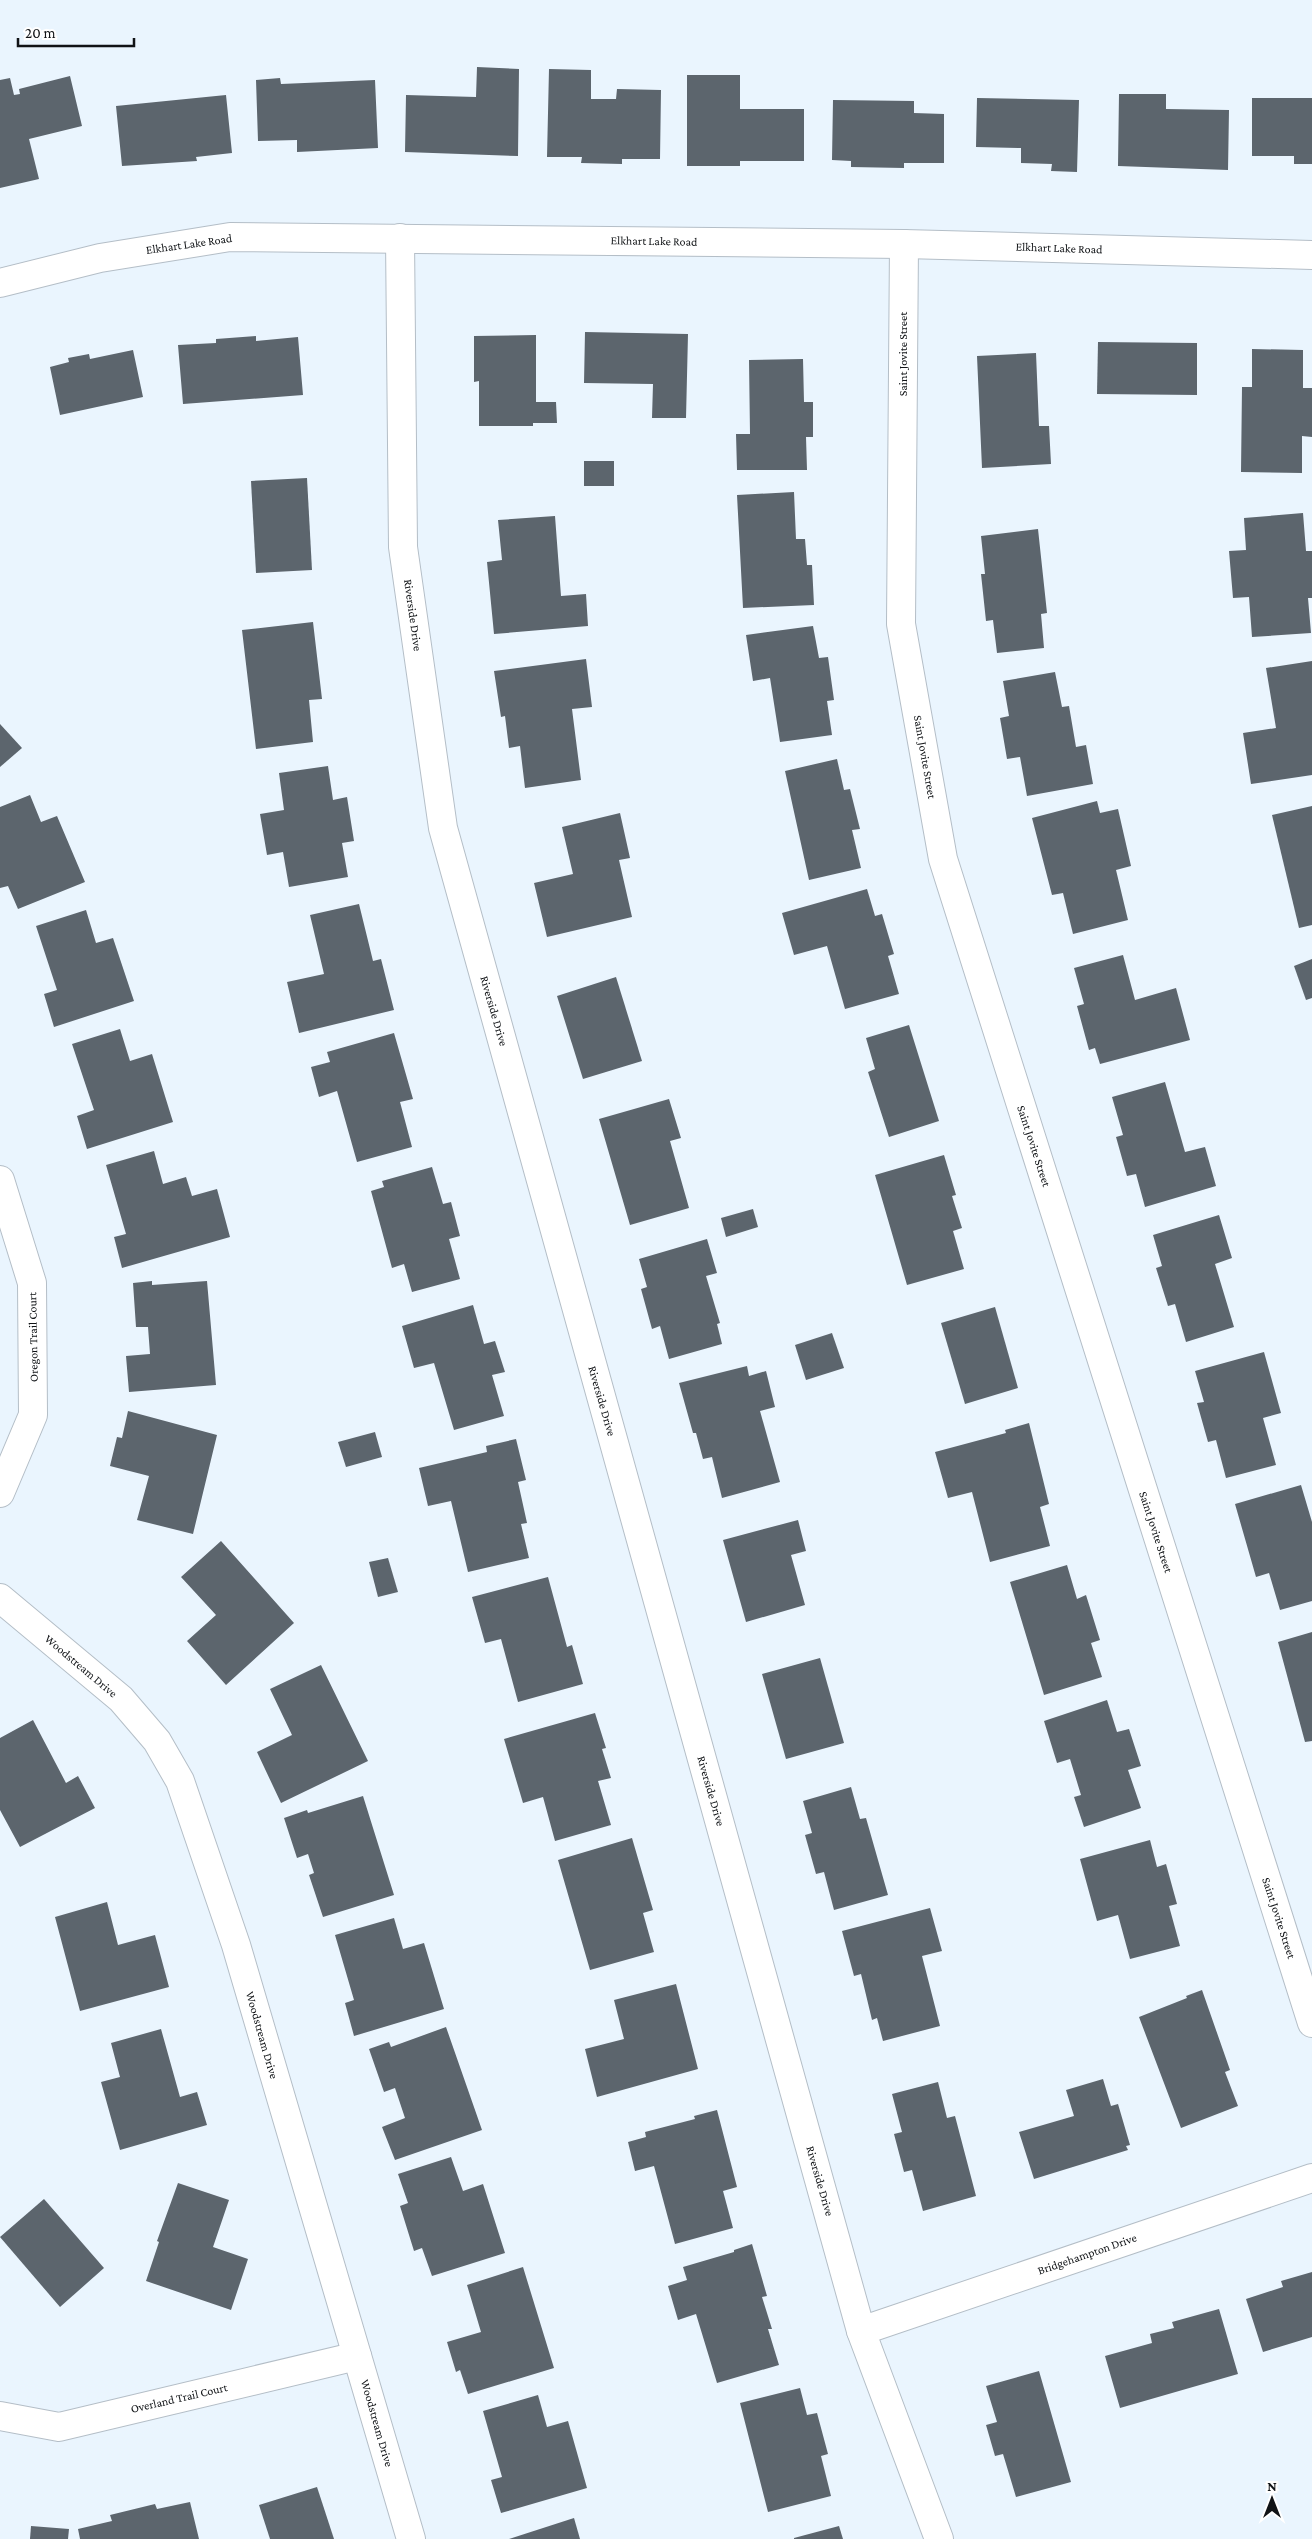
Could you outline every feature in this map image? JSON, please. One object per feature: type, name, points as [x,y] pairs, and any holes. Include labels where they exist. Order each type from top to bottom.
[{"type":"street","name":"Elkhart Lake Road","points":[[0,283],[100,258],[230,237],[904,244],[1312,255]]},
{"type":"street","name":"Riverside Drive","points":[[400,238],[403,547],[443,828],[861,2331],[939,2539]]},
{"type":"street","name":"Saint Jovite Street","points":[[904,244],[901,624],[943,859],[1312,2023]]},
{"type":"street","name":"Oregon Trail Court","points":[[0,1180],[32,1283],[33,1415],[0,1493]]},
{"type":"street","name":"Woodstream Drive","points":[[0,1598],[121,1699],[157,1741],[180,1781],[236,1945],[411,2539]]},
{"type":"street","name":"Bridgehampton Drive","points":[[861,2331],[1312,2178]]},
{"type":"street","name":"Overland Trail Court","points":[[0,2416],[59,2427],[357,2356]]},
{"type":"building","points":[[477,67],[519,69],[518,156],[405,152],[406,95],[476,97]]},
{"type":"building","points":[[549,69],[591,70],[591,99],[616,99],[617,89],[661,90],[660,159],[622,159],[622,164],[581,163],[582,157],[547,157]]},
{"type":"building","points":[[687,75],[740,75],[740,109],[804,109],[804,161],[740,161],[740,166],[687,166]]},
{"type":"building","points":[[70,76],[82,126],[29,139],[39,179],[0,188],[0,80],[10,78],[14,95],[20,94],[19,89]]},
{"type":"building","points":[[280,78],[281,84],[375,80],[378,148],[297,152],[297,140],[258,141],[256,80]]},
{"type":"building","points":[[1119,94],[1166,94],[1166,109],[1229,110],[1228,170],[1118,166]]},
{"type":"building","points":[[226,95],[232,153],[196,157],[197,161],[122,166],[116,106]]},
{"type":"building","points":[[977,98],[1079,100],[1077,172],[1051,171],[1052,164],[1021,163],[1021,148],[976,147]]},
{"type":"building","points":[[1252,98],[1312,98],[1312,164],[1294,164],[1294,156],[1252,156]]},
{"type":"building","points":[[833,100],[914,101],[914,113],[944,114],[944,163],[904,163],[904,168],[851,167],[851,161],[832,160]]},
{"type":"building","points":[[585,332],[688,334],[686,418],[652,418],[653,384],[584,383]]},
{"type":"building","points":[[536,335],[536,402],[556,402],[557,423],[533,423],[533,426],[479,426],[479,381],[474,382],[474,336]]},
{"type":"building","points":[[256,336],[256,341],[298,337],[303,395],[183,404],[178,345],[216,343],[216,339]]},
{"type":"building","points":[[1098,342],[1197,343],[1197,395],[1097,394]]},
{"type":"building","points":[[1252,349],[1303,350],[1303,388],[1312,388],[1312,437],[1302,436],[1302,473],[1241,472],[1242,387],[1252,387]]},
{"type":"building","points":[[133,350],[143,397],[60,415],[50,367],[69,362],[68,358],[89,354],[90,359]]},
{"type":"building","points":[[1036,353],[1039,426],[1049,426],[1051,464],[982,468],[977,356]]},
{"type":"building","points":[[803,359],[804,402],[813,402],[813,437],[806,437],[807,470],[737,470],[736,434],[750,434],[749,360]]},
{"type":"building","points":[[584,461],[614,461],[614,486],[584,486]]},
{"type":"building","points":[[307,478],[312,570],[256,573],[251,481]]},
{"type":"building","points":[[794,492],[796,539],[805,539],[807,565],[812,565],[814,605],[743,608],[737,495]]},
{"type":"building","points":[[1303,513],[1306,551],[1312,551],[1312,598],[1308,598],[1311,633],[1252,637],[1249,597],[1233,598],[1229,551],[1246,550],[1244,518]]},
{"type":"building","points":[[555,516],[561,596],[586,594],[588,626],[494,634],[487,562],[502,560],[498,520]]},
{"type":"building","points":[[1038,529],[1047,613],[1041,614],[1044,648],[997,653],[993,620],[986,621],[981,574],[985,574],[981,536]]},
{"type":"building","points":[[313,622],[322,699],[309,700],[313,742],[256,749],[242,630]]},
{"type":"building","points":[[813,626],[819,658],[828,657],[834,700],[827,701],[832,735],[780,742],[770,678],[753,681],[746,635]]},
{"type":"building","points":[[586,659],[592,707],[572,709],[581,780],[525,788],[520,746],[509,748],[505,716],[501,717],[494,671]]},
{"type":"building","points":[[1312,661],[1312,775],[1251,784],[1243,733],[1276,728],[1266,668]]},
{"type":"building","points":[[1055,672],[1062,707],[1069,706],[1076,747],[1086,745],[1093,784],[1027,796],[1020,757],[1007,759],[1000,718],[1009,716],[1003,681]]},
{"type":"building","points":[[0,724],[22,748],[0,767]]},
{"type":"building","points":[[837,759],[844,790],[850,789],[860,829],[852,830],[861,868],[809,880],[785,771]]},
{"type":"building","points":[[328,766],[333,800],[347,797],[354,841],[342,843],[348,877],[289,887],[283,852],[267,855],[260,814],[284,810],[279,773]]},
{"type":"building","points":[[30,795],[41,822],[57,816],[85,882],[18,909],[8,886],[0,888],[0,807]]},
{"type":"building","points":[[1097,801],[1100,813],[1118,809],[1131,866],[1116,870],[1128,920],[1073,934],[1063,893],[1052,895],[1032,818]]},
{"type":"building","points":[[1312,806],[1312,925],[1299,928],[1272,815]]},
{"type":"building","points":[[620,813],[630,858],[619,860],[632,917],[547,937],[534,883],[573,874],[562,827]]},
{"type":"building","points":[[867,889],[875,916],[882,914],[894,954],[888,956],[899,994],[845,1009],[827,946],[794,955],[782,913]]},
{"type":"building","points":[[359,904],[373,961],[381,959],[394,1010],[299,1033],[287,982],[324,974],[310,915]]},
{"type":"building","points":[[86,910],[96,943],[113,938],[134,1001],[54,1027],[44,994],[57,990],[36,926]]},
{"type":"building","points":[[1123,955],[1135,1000],[1176,988],[1190,1040],[1100,1064],[1095,1048],[1089,1050],[1077,1006],[1084,1004],[1074,968]]},
{"type":"building","points":[[1312,959],[1312,998],[1306,1000],[1294,966]]},
{"type":"building","points":[[616,977],[642,1061],[583,1079],[557,996]]},
{"type":"building","points":[[909,1025],[939,1121],[889,1137],[868,1072],[875,1069],[866,1038]]},
{"type":"building","points":[[120,1029],[130,1061],[152,1054],[173,1122],[87,1149],[77,1116],[94,1110],[72,1044]]},
{"type":"building","points":[[394,1033],[413,1099],[400,1102],[412,1147],[357,1162],[337,1091],[319,1097],[311,1067],[330,1062],[327,1052]]},
{"type":"building","points":[[1165,1082],[1185,1152],[1205,1147],[1216,1186],[1145,1207],[1136,1174],[1127,1176],[1116,1137],[1123,1135],[1112,1097]]},
{"type":"building","points":[[669,1099],[681,1138],[670,1141],[689,1208],[630,1225],[599,1119]]},
{"type":"building","points":[[154,1151],[163,1184],[186,1177],[192,1196],[217,1189],[230,1237],[122,1268],[114,1237],[126,1234],[106,1165]]},
{"type":"building","points":[[944,1155],[956,1195],[952,1196],[962,1228],[953,1231],[964,1269],[907,1285],[875,1175]]},
{"type":"building","points":[[432,1167],[443,1204],[451,1202],[460,1236],[449,1239],[460,1279],[412,1292],[404,1264],[392,1268],[371,1191],[384,1187],[382,1181]]},
{"type":"building","points":[[753,1209],[758,1227],[726,1237],[721,1218]]},
{"type":"building","points":[[1219,1215],[1232,1258],[1215,1264],[1234,1327],[1186,1342],[1175,1304],[1168,1306],[1156,1268],[1162,1266],[1153,1235]]},
{"type":"building","points":[[707,1239],[717,1273],[706,1276],[720,1323],[717,1324],[722,1344],[669,1359],[660,1326],[652,1329],[641,1289],[647,1287],[639,1259]]},
{"type":"building","points":[[152,1281],[152,1285],[207,1281],[216,1385],[129,1392],[126,1356],[150,1354],[148,1327],[136,1327],[133,1283]]},
{"type":"building","points":[[473,1305],[484,1344],[495,1341],[505,1372],[492,1375],[504,1416],[454,1430],[434,1363],[414,1368],[402,1326]]},
{"type":"building","points":[[995,1307],[1018,1388],[965,1404],[941,1323]]},
{"type":"building","points":[[832,1333],[844,1368],[806,1380],[795,1345]]},
{"type":"building","points":[[1264,1352],[1281,1413],[1263,1418],[1276,1465],[1226,1478],[1216,1440],[1208,1442],[1197,1403],[1204,1402],[1195,1371]]},
{"type":"building","points":[[747,1366],[749,1376],[766,1371],[775,1407],[760,1411],[780,1482],[722,1498],[712,1457],[703,1459],[696,1433],[693,1433],[679,1383]]},
{"type":"building","points":[[128,1411],[217,1435],[193,1534],[137,1520],[149,1476],[110,1466],[117,1437],[122,1438]]},
{"type":"building","points":[[1029,1423],[1049,1504],[1040,1507],[1050,1546],[990,1562],[972,1492],[948,1498],[935,1452],[1006,1433],[1005,1430]]},
{"type":"building","points":[[375,1432],[382,1457],[346,1467],[338,1442]]},
{"type":"building","points":[[516,1439],[526,1480],[518,1482],[527,1523],[521,1524],[529,1558],[468,1572],[451,1501],[428,1506],[419,1468],[487,1452],[486,1446]]},
{"type":"building","points":[[1301,1485],[1312,1522],[1312,1601],[1280,1610],[1269,1573],[1256,1577],[1235,1504]]},
{"type":"building","points":[[798,1520],[806,1551],[791,1555],[805,1605],[746,1622],[723,1540]]},
{"type":"building","points":[[221,1541],[294,1623],[226,1685],[187,1641],[216,1615],[181,1577]]},
{"type":"building","points":[[388,1558],[398,1592],[378,1597],[369,1562]]},
{"type":"building","points":[[1067,1565],[1077,1599],[1086,1595],[1100,1640],[1091,1643],[1102,1677],[1044,1695],[1010,1582]]},
{"type":"building","points":[[548,1577],[567,1647],[572,1645],[583,1684],[518,1702],[501,1639],[485,1643],[472,1597]]},
{"type":"building","points":[[1312,1632],[1312,1741],[1305,1742],[1278,1642]]},
{"type":"building","points":[[820,1658],[844,1743],[786,1759],[762,1674]]},
{"type":"building","points":[[321,1665],[368,1761],[281,1803],[257,1752],[292,1735],[270,1689]]},
{"type":"building","points":[[1107,1700],[1117,1732],[1129,1729],[1141,1766],[1128,1770],[1141,1808],[1084,1827],[1074,1797],[1081,1795],[1070,1759],[1057,1763],[1044,1721]]},
{"type":"building","points":[[595,1713],[606,1748],[602,1749],[611,1778],[598,1781],[611,1825],[555,1841],[543,1797],[523,1803],[504,1739]]},
{"type":"building","points":[[33,1720],[66,1783],[78,1776],[95,1808],[20,1847],[0,1810],[0,1738]]},
{"type":"building","points":[[851,1787],[860,1819],[866,1818],[888,1895],[834,1910],[824,1872],[816,1874],[805,1835],[812,1833],[803,1801]]},
{"type":"building","points":[[363,1796],[394,1895],[323,1917],[309,1875],[314,1873],[308,1854],[297,1858],[284,1818],[307,1810],[308,1813]]},
{"type":"building","points":[[632,1838],[653,1910],[643,1913],[654,1952],[590,1970],[558,1860]]},
{"type":"building","points":[[1150,1840],[1157,1867],[1166,1864],[1177,1904],[1169,1906],[1180,1946],[1130,1959],[1118,1915],[1097,1921],[1080,1859]]},
{"type":"building","points":[[107,1902],[118,1945],[155,1935],[169,1987],[80,2011],[55,1917]]},
{"type":"building","points":[[930,1908],[942,1951],[922,1956],[940,2026],[883,2041],[877,2018],[872,2020],[861,1974],[854,1976],[842,1931]]},
{"type":"building","points":[[394,1918],[403,1949],[424,1943],[444,2009],[354,2036],[345,2003],[354,2000],[335,1935]]},
{"type":"building","points":[[676,1984],[698,2069],[597,2097],[585,2049],[624,2039],[614,2000]]},
{"type":"building","points":[[1202,1990],[1230,2070],[1225,2072],[1238,2106],[1181,2128],[1139,2017]]},
{"type":"building","points":[[446,2027],[482,2130],[395,2160],[382,2127],[405,2118],[395,2088],[384,2092],[369,2049],[389,2042],[391,2047]]},
{"type":"building","points":[[161,2029],[180,2097],[197,2092],[207,2125],[120,2150],[101,2082],[120,2077],[111,2043]]},
{"type":"building","points":[[1103,2079],[1111,2106],[1118,2104],[1130,2145],[1126,2146],[1128,2150],[1034,2179],[1019,2132],[1074,2116],[1066,2090]]},
{"type":"building","points":[[938,2082],[947,2118],[955,2116],[976,2196],[923,2211],[912,2170],[904,2172],[894,2134],[902,2132],[892,2094]]},
{"type":"building","points":[[717,2110],[737,2187],[723,2191],[733,2228],[675,2244],[654,2166],[635,2171],[628,2142],[646,2137],[645,2132],[695,2119],[694,2116]]},
{"type":"building","points":[[451,2157],[463,2191],[483,2184],[505,2253],[432,2276],[422,2248],[414,2251],[400,2206],[408,2203],[398,2174]]},
{"type":"building","points":[[178,2183],[229,2200],[213,2247],[248,2259],[231,2310],[146,2281],[159,2242],[157,2241]]},
{"type":"building","points":[[44,2199],[104,2268],[60,2307],[0,2237]]},
{"type":"building","points":[[752,2244],[767,2296],[762,2297],[772,2329],[768,2329],[779,2365],[717,2383],[696,2314],[678,2320],[668,2286],[687,2280],[683,2267],[734,2252],[734,2250]]},
{"type":"building","points":[[523,2267],[554,2368],[468,2394],[460,2370],[456,2372],[447,2342],[481,2332],[467,2285]]},
{"type":"building","points":[[1312,2272],[1312,2337],[1263,2352],[1246,2299],[1283,2287],[1281,2281]]},
{"type":"building","points":[[1219,2309],[1238,2374],[1120,2408],[1105,2356],[1152,2343],[1150,2334],[1174,2328],[1172,2322]]},
{"type":"building","points":[[1039,2371],[1071,2482],[1016,2497],[1003,2454],[995,2456],[986,2425],[997,2422],[986,2386]]},
{"type":"building","points":[[800,2388],[807,2415],[817,2413],[828,2454],[821,2456],[831,2496],[768,2512],[740,2403]]},
{"type":"building","points":[[538,2395],[547,2427],[568,2421],[587,2488],[501,2513],[491,2480],[502,2477],[483,2411]]},
{"type":"building","points":[[317,2487],[334,2539],[270,2539],[259,2505]]},
{"type":"building","points":[[190,2502],[199,2539],[80,2539],[78,2529],[112,2521],[110,2515],[155,2504],[157,2509]]},
{"type":"building","points":[[574,2518],[580,2539],[509,2539]]},
{"type":"building","points":[[31,2526],[69,2529],[68,2539],[30,2539]]},
{"type":"building","points":[[839,2526],[843,2539],[794,2539],[794,2538]]}]
